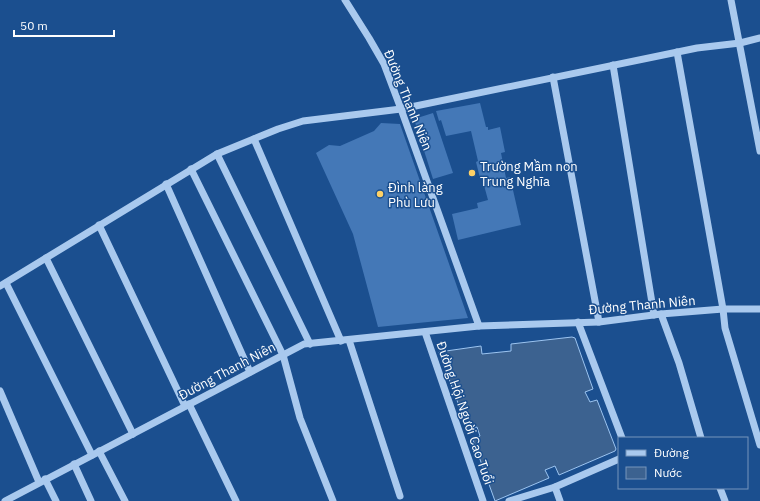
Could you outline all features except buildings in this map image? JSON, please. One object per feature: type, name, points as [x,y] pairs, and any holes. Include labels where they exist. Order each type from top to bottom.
[{"type":"street","name":"Đường Thanh Niên","points":[[345,0],[384,64],[402,109],[479,326]]},
{"type":"street","points":[[732,0],[760,151]]},
{"type":"street","points":[[92,455],[3,284],[217,154],[278,129],[304,121],[402,109],[677,52],[760,38]]},
{"type":"street","points":[[677,52],[723,309],[725,328],[760,445]]},
{"type":"street","points":[[613,65],[658,314],[679,362],[701,437]]},
{"type":"street","points":[[553,77],[599,322]]},
{"type":"street","points":[[254,139],[345,340],[400,496]]},
{"type":"street","points":[[217,154],[310,344]]},
{"type":"street","points":[[191,169],[283,355],[300,418],[333,501]]},
{"type":"street","points":[[166,184],[250,372]]},
{"type":"street","points":[[99,226],[236,501]]},
{"type":"street","points":[[46,258],[133,434]]},
{"type":"street","name":"Đường Thanh Niên","points":[[7,500],[304,344],[479,326],[599,322],[658,314],[723,309],[760,309]]},
{"type":"street","points":[[578,322],[622,437]]},
{"type":"street","name":"Đường Hội Người Cao Tuổi","points":[[425,332],[483,501]]},
{"type":"street","points":[[0,391],[42,481],[56,501]]},
{"type":"street","points":[[99,451],[124,501]]},
{"type":"street","points":[[509,501],[555,487],[618,459]]},
{"type":"street","points":[[74,464],[91,501]]},
{"type":"street","points":[[555,487],[560,501]]},
{"type":"street","points":[[720,489],[726,501]]},
{"type":"water","points":[[572,337],[575,338],[593,389],[585,392],[590,402],[597,400],[616,449],[615,451],[559,475],[555,466],[545,470],[549,478],[495,501],[473,440],[480,436],[477,427],[468,430],[439,352],[481,346],[482,354],[511,351],[511,344]]},
{"type":"place","name":"Trường Mầm non Trung Nghĩa","points":[[472,173]]},
{"type":"place","name":"Đình làng Phù Lưu","points":[[380,194]]}]
